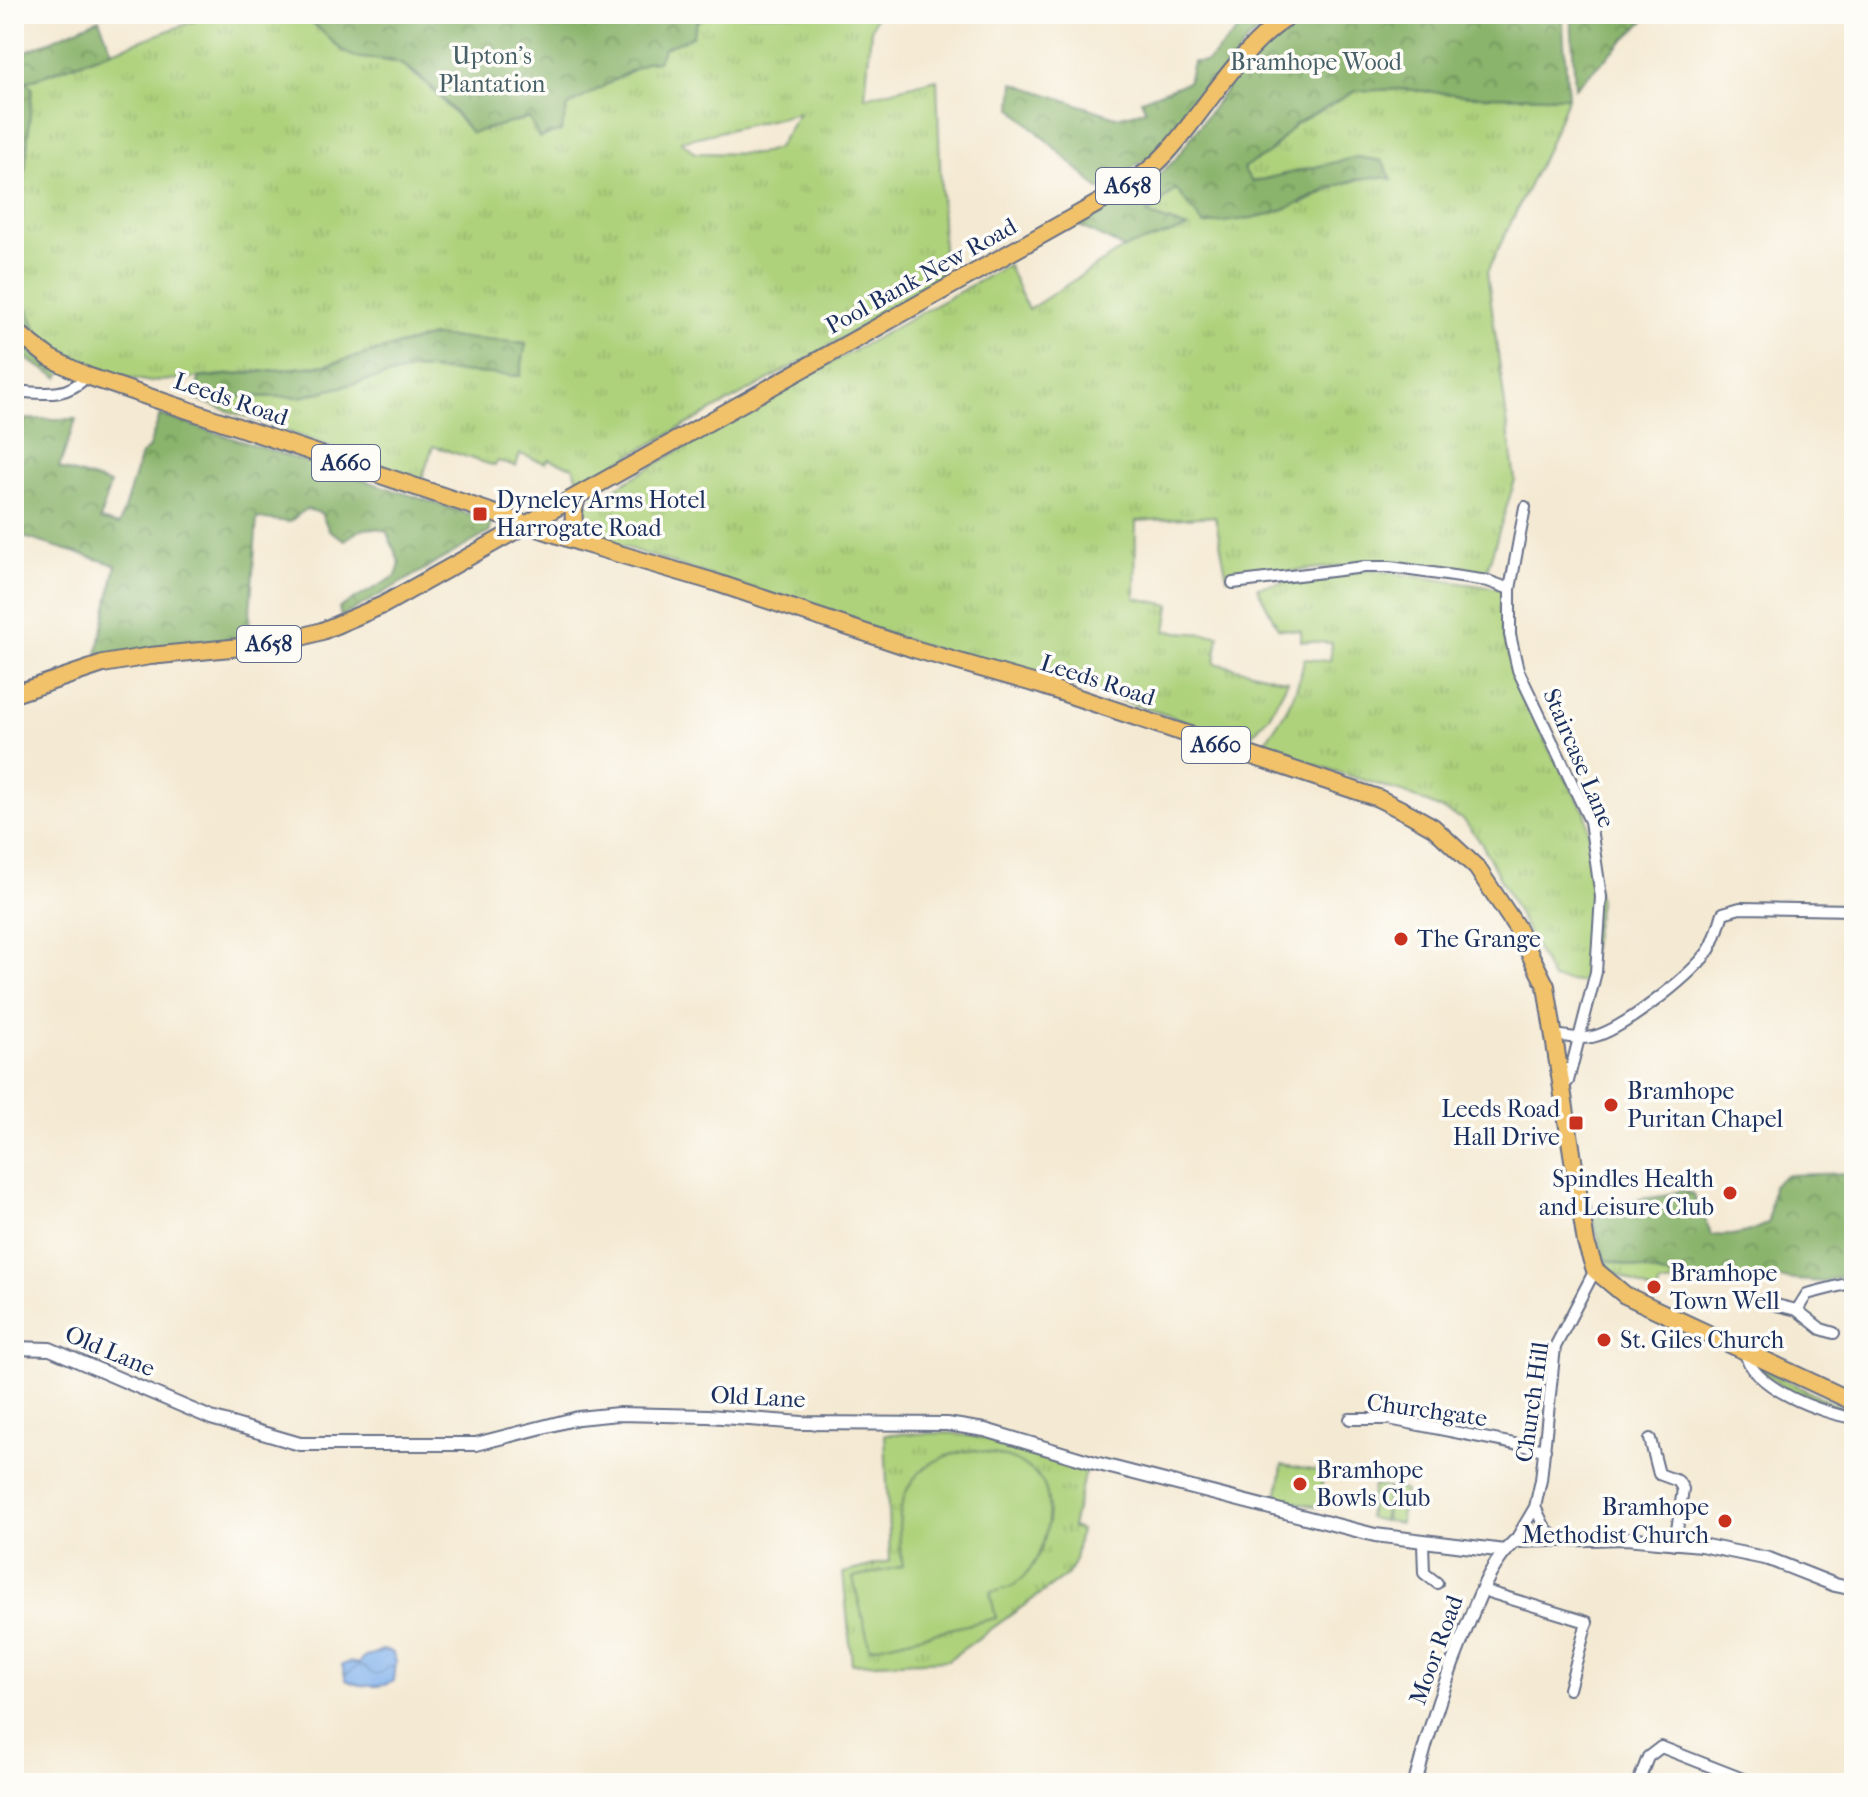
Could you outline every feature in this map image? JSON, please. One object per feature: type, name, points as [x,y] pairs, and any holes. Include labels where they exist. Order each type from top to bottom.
[{"type":"highway","name":"Pool Bank New Road","points":[[528,524],[1135,181],[1169,150],[1253,46],[1271,28],[1292,14]]},
{"type":"highway","name":"Leeds Road","points":[[14,330],[50,358],[87,376],[582,543],[711,581],[914,649],[1040,685],[1378,798],[1433,827],[1464,854],[1490,885],[1517,928],[1546,986],[1586,1243],[1595,1270]]},
{"type":"highway","points":[[577,498],[572,511],[573,521],[582,543]]},
{"type":"highway","name":"A658","points":[[14,694],[103,664],[150,656],[281,643],[315,634],[383,605],[528,524]]},
{"type":"highway","points":[[1595,1270],[1625,1295],[1854,1402]]},
{"type":"street","points":[[14,391],[56,393],[76,388],[87,376]]},
{"type":"street","name":"Staircase Lane","points":[[1525,507],[1510,589],[1510,635],[1518,670],[1590,821],[1601,897],[1596,972],[1568,1081],[1562,1087]]},
{"type":"street","points":[[1233,583],[1364,567],[1390,567],[1488,581],[1510,589]]},
{"type":"street","points":[[1554,1035],[1579,1038],[1606,1032],[1629,1019],[1673,986],[1709,952],[1723,913],[1740,908],[1854,910]]},
{"type":"street","name":"Church Hill","points":[[1515,1541],[1535,1507],[1545,1450],[1555,1347],[1595,1270]]},
{"type":"street","points":[[1797,1310],[1807,1294],[1854,1282]]},
{"type":"street","points":[[1759,1301],[1797,1310],[1821,1329],[1834,1333]]},
{"type":"street","name":"Old Lane","points":[[14,1348],[50,1349],[211,1418],[300,1444],[476,1444],[578,1418],[618,1414],[802,1423],[947,1424],[985,1430],[1095,1463],[1360,1532],[1423,1543],[1505,1551]]},
{"type":"street","points":[[1745,1352],[1757,1375],[1778,1389],[1797,1400],[1854,1418]]},
{"type":"street","name":"Churchgate","points":[[1350,1419],[1389,1419],[1545,1450]]},
{"type":"street","points":[[1650,1439],[1659,1474],[1678,1481],[1683,1489],[1675,1544]]},
{"type":"street","points":[[1535,1507],[1544,1526],[1555,1539]]},
{"type":"street","points":[[1515,1541],[1626,1538],[1726,1548],[1769,1559],[1835,1585],[1854,1589]]},
{"type":"street","name":"Moor Road","points":[[1415,1783],[1446,1679],[1482,1590],[1498,1559],[1515,1541]]},
{"type":"street","points":[[1423,1543],[1424,1573],[1437,1583]]},
{"type":"street","points":[[1482,1590],[1587,1622],[1569,1689]]},
{"type":"street","points":[[1638,1783],[1648,1757],[1661,1747],[1753,1783]]},
{"type":"green space","points":[[214,14],[301,14],[314,20],[350,55],[399,63],[428,85],[471,132],[568,106],[647,62],[657,61],[663,48],[692,36],[698,20],[715,14],[876,14],[871,30],[865,97],[937,79],[944,278],[808,358],[580,483],[573,467],[548,459],[546,463],[520,454],[516,466],[497,461],[495,466],[433,446],[422,479],[195,399],[219,396],[300,397],[414,369],[520,376],[526,343],[432,336],[326,365],[150,382],[118,375],[77,359],[41,339],[21,293],[18,259],[32,87],[24,83]],"holes":[[[799,113],[777,148],[759,154],[695,153],[681,141]]]},
{"type":"green space","name":"Upton's Plantation","points":[[300,14],[715,14],[698,20],[692,37],[664,48],[658,61],[647,62],[568,106],[561,131],[539,138],[529,118],[471,133],[438,94],[407,68],[392,61],[348,54]]},
{"type":"green space","points":[[1229,14],[1281,14],[1249,39],[1171,142],[1100,190],[1012,108],[1014,83],[1116,117],[1146,110],[1141,100],[1188,82],[1193,62],[1207,62],[1240,28]]},
{"type":"green space","name":"Bramhope Wood","points":[[1313,14],[1562,14],[1568,97],[1472,96],[1403,89],[1356,91],[1295,124],[1269,153],[1243,168],[1252,182],[1357,157],[1382,161],[1392,179],[1376,177],[1346,182],[1273,213],[1204,225],[1176,189],[1147,214],[1188,228],[1124,248],[1079,226],[1157,176],[1174,161],[1246,62],[1274,35]]},
{"type":"green space","points":[[1571,14],[1651,14],[1575,88]]},
{"type":"green space","points":[[99,19],[112,51],[25,82],[32,87],[18,259],[21,293],[41,339],[77,359],[118,375],[60,355],[37,339],[14,315],[14,132],[18,55]]},
{"type":"green space","points":[[1403,89],[1472,96],[1568,97],[1548,146],[1487,272],[1515,480],[1487,570],[1453,574],[1379,562],[1227,578],[1215,516],[1136,521],[1135,598],[1170,605],[1166,631],[1219,635],[1215,663],[1288,681],[1269,716],[1247,740],[1055,680],[928,647],[594,537],[585,526],[583,515],[586,505],[786,388],[1008,265],[1028,310],[1124,248],[1186,228],[1147,214],[1177,189],[1302,204],[1339,185],[1376,175],[1391,178],[1382,161],[1358,157],[1251,182],[1243,168],[1269,153],[1295,124],[1356,91]]},
{"type":"green space","points":[[432,336],[526,343],[520,376],[414,369],[300,397],[219,396],[195,399],[199,378],[326,365]]},
{"type":"green space","points":[[14,339],[63,370],[59,378],[14,352]]},
{"type":"green space","points":[[160,415],[491,521],[490,532],[341,617],[339,608],[396,576],[400,564],[387,532],[365,529],[345,540],[329,530],[321,513],[306,509],[289,522],[257,518],[248,641],[97,655],[116,565],[14,534],[14,419],[76,419],[59,468],[110,484],[100,520],[119,525],[141,455],[148,449]]},
{"type":"green space","points":[[1372,570],[1502,589],[1502,633],[1512,664],[1549,749],[1586,814],[1599,902],[1586,983],[1552,979],[1482,844],[1463,819],[1405,793],[1261,748],[1293,695],[1304,659],[1330,661],[1332,643],[1301,641],[1301,631],[1278,628],[1257,587],[1331,573]]},
{"type":"green space","points":[[1854,1173],[1854,1273],[1824,1282],[1756,1277],[1687,1281],[1604,1259],[1592,1216],[1616,1202],[1664,1196],[1682,1190],[1693,1194],[1712,1235],[1734,1235],[1768,1223],[1773,1185],[1785,1175]]},
{"type":"green space","points":[[1604,1259],[1687,1281],[1660,1285],[1656,1294],[1615,1273]]},
{"type":"green space","points":[[1759,1367],[1853,1414],[1829,1409],[1804,1398],[1768,1377]]},
{"type":"green space","points":[[950,1433],[988,1439],[1086,1467],[1072,1527],[1080,1530],[1075,1560],[1068,1574],[948,1660],[852,1664],[843,1573],[890,1561],[885,1434]]},
{"type":"green space","points":[[975,1450],[1008,1458],[1037,1475],[1048,1501],[1046,1533],[1041,1550],[1024,1576],[1014,1585],[990,1592],[996,1618],[870,1648],[853,1578],[903,1566],[899,1522],[908,1487],[918,1474],[933,1463]]},
{"type":"green space","name":"Bramhope Bowls Club","points":[[1282,1465],[1324,1472],[1318,1507],[1277,1499]]},
{"type":"green space","points":[[1373,1486],[1388,1488],[1383,1521],[1368,1518]]},
{"type":"green space","points":[[1390,1488],[1405,1490],[1400,1523],[1385,1521]]},
{"type":"green space","points":[[14,1654],[20,1783],[14,1783]]},
{"type":"water","points":[[382,1650],[392,1652],[396,1661],[394,1681],[370,1686],[346,1680],[342,1665],[350,1662],[359,1664],[361,1659]]},
{"type":"place","name":"Dyneley Arms Hotel Harrogate Road","points":[[480,514]]},
{"type":"place","name":"The Grange","points":[[1401,939]]},
{"type":"place","name":"Bramhope Puritan Chapel","points":[[1611,1105]]},
{"type":"place","name":"Leeds Road Hall Drive","points":[[1576,1123]]},
{"type":"place","name":"Spindles Health and Leisure Club","points":[[1730,1193]]},
{"type":"place","name":"Bramhope Town Well","points":[[1654,1287]]},
{"type":"place","name":"St. Giles Church","points":[[1604,1340]]},
{"type":"place","name":"Bramhope Bowls Club","points":[[1300,1484]]},
{"type":"place","name":"Bramhope Methodist Church","points":[[1725,1521]]}]
